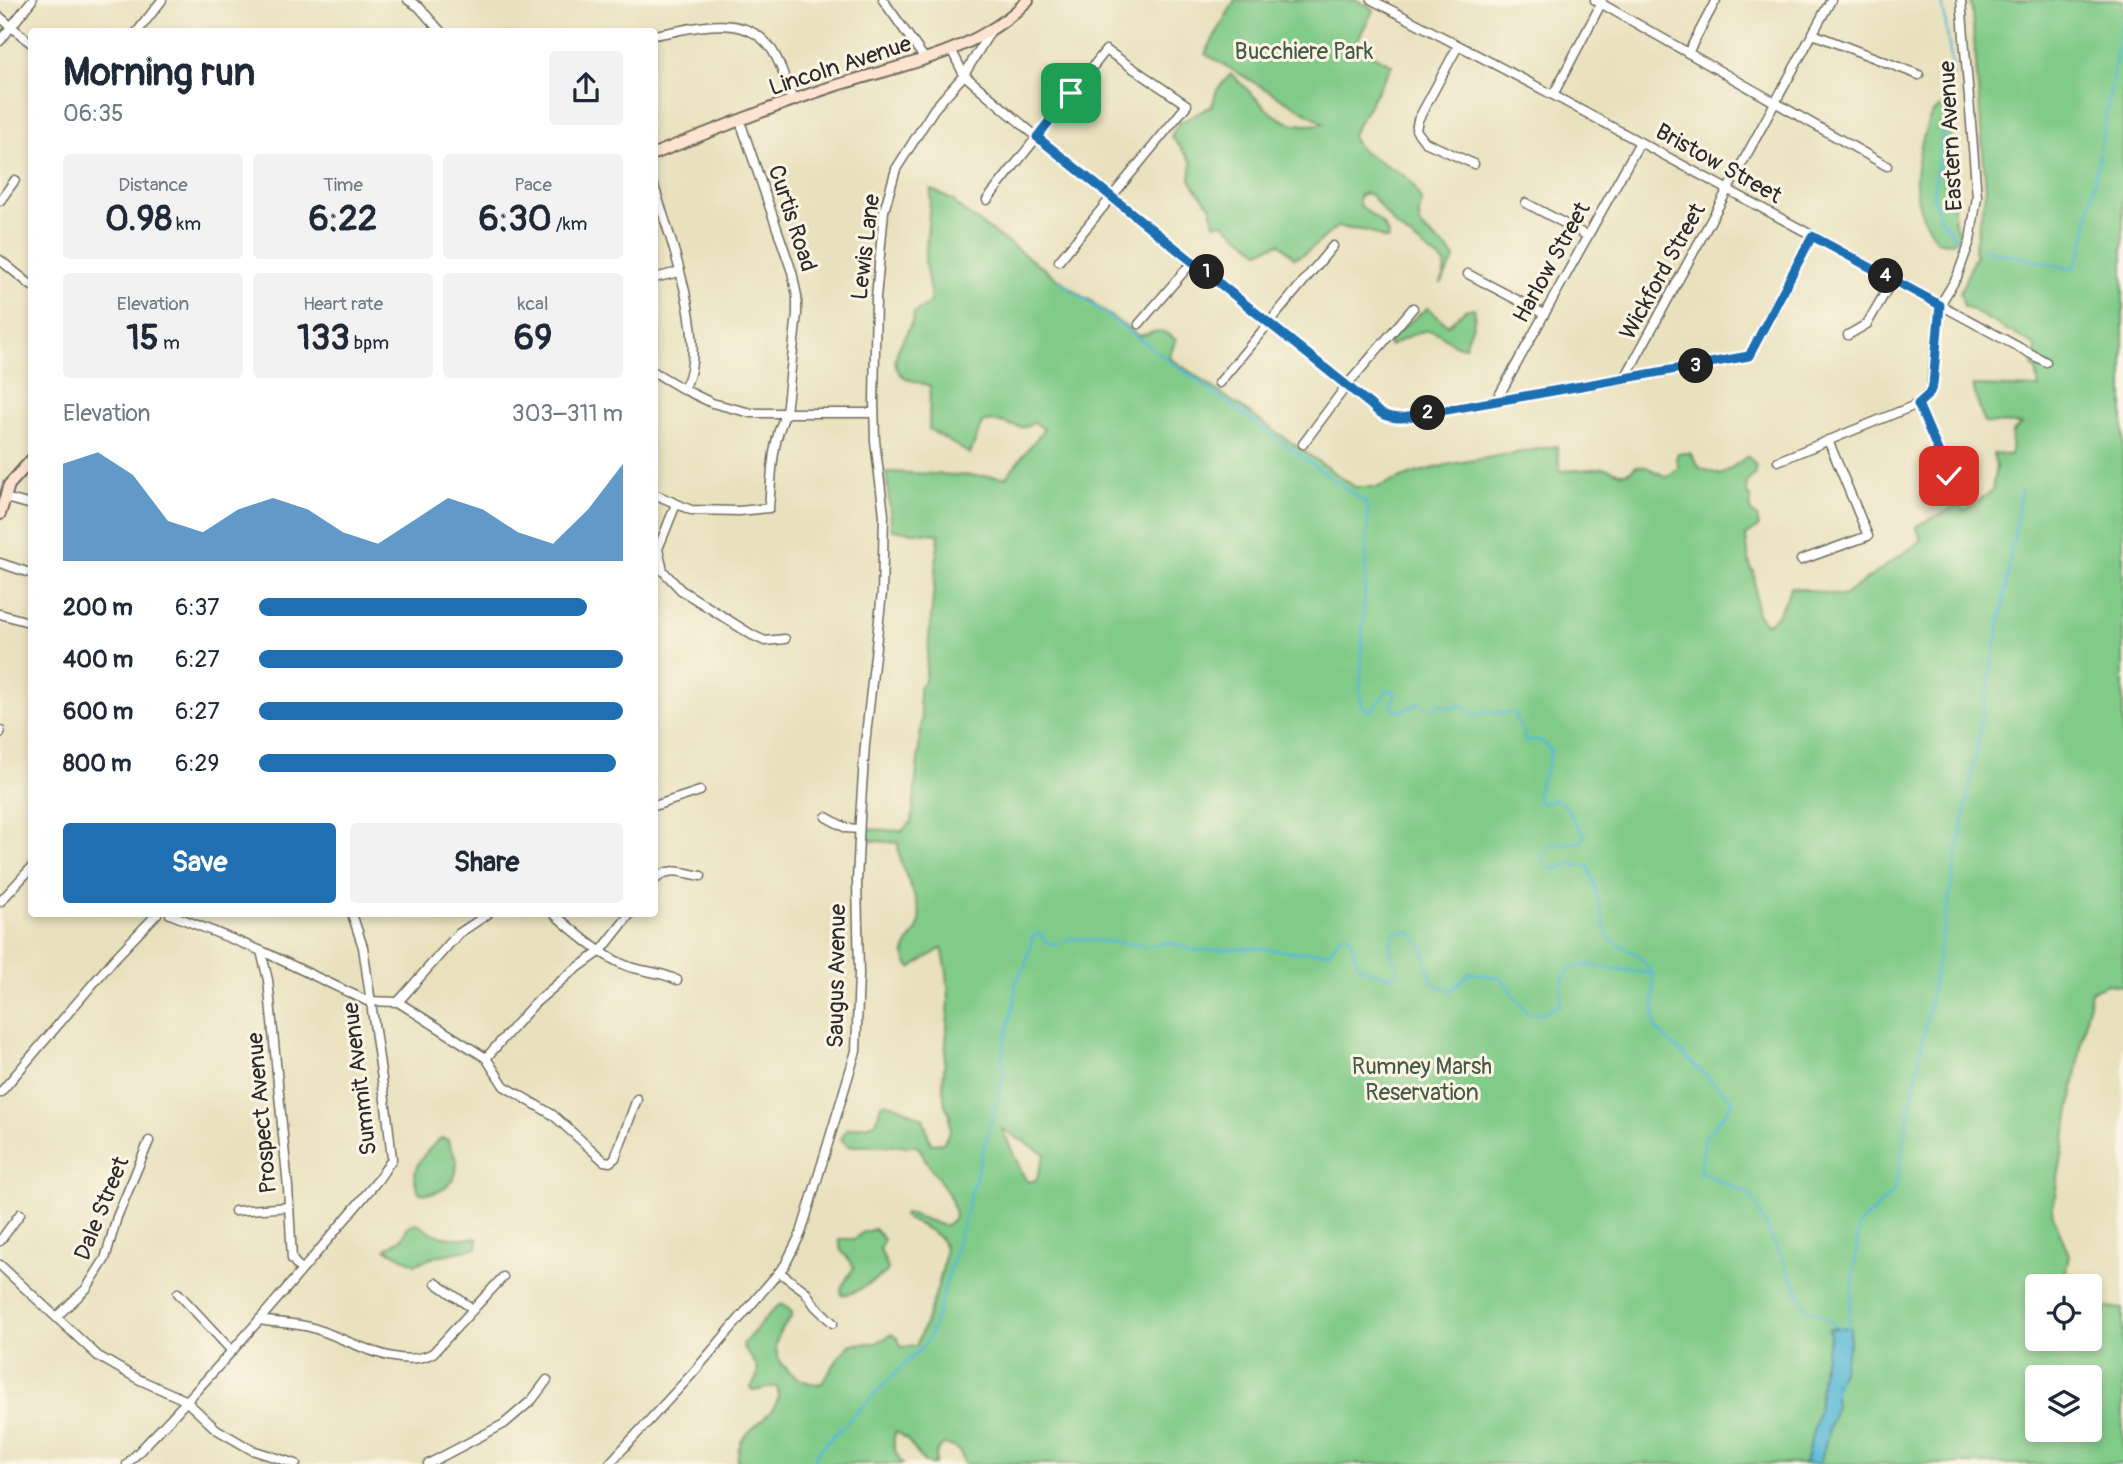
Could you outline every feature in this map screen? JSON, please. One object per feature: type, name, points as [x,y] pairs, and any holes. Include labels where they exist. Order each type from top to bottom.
[{"type":"main road","name":"Lincoln Avenue","points":[[658,152],[874,73],[952,51],[990,31],[1028,0]]},
{"type":"main road","points":[[0,514],[5,498],[5,482],[28,462]]},
{"type":"street","points":[[0,41],[32,0]]},
{"type":"street","points":[[140,28],[162,0]]},
{"type":"street","points":[[408,0],[419,7],[437,28]]},
{"type":"street","points":[[883,0],[925,59]]},
{"type":"street","name":"Bristow Street","points":[[1372,0],[2046,362]]},
{"type":"street","points":[[1688,53],[1716,0]]},
{"type":"street","name":"Wickford Street","points":[[1625,378],[1831,0]]},
{"type":"street","name":"Eastern Avenue","points":[[1940,305],[1957,277],[1970,241],[1977,197],[1961,0]]},
{"type":"street","points":[[1553,95],[1600,1],[1887,166]]},
{"type":"street","points":[[0,17],[28,41]]},
{"type":"street","points":[[658,34],[718,24],[741,27],[766,43],[774,52],[793,101]]},
{"type":"street","name":"Lewis Lane","points":[[874,413],[876,298],[884,211],[896,169],[934,109],[964,75],[990,31]]},
{"type":"street","points":[[1812,34],[1919,75]]},
{"type":"street","points":[[1458,46],[1418,120],[1416,130],[1425,142],[1474,164]]},
{"type":"street","points":[[952,51],[964,75],[1037,137],[1379,413],[1396,418],[1749,356],[1812,236]]},
{"type":"street","points":[[987,200],[1106,51],[1187,105],[1059,261]]},
{"type":"street","name":"Curtis Road","points":[[676,504],[691,510],[739,511],[769,508],[772,452],[778,429],[786,413],[797,296],[792,272],[740,121]]},
{"type":"street","name":"Harlow Street","points":[[1496,401],[1640,142]]},
{"type":"street","points":[[0,201],[15,180]]},
{"type":"street","points":[[658,200],[691,322],[693,362],[689,381],[683,390]]},
{"type":"street","points":[[1527,203],[1587,236]]},
{"type":"street","points":[[1219,383],[1334,246]]},
{"type":"street","points":[[0,260],[28,283]]},
{"type":"street","points":[[1139,324],[1193,261]]},
{"type":"street","points":[[658,277],[679,272]]},
{"type":"street","points":[[1468,274],[1544,314]]},
{"type":"street","points":[[1848,335],[1867,324],[1893,279]]},
{"type":"street","points":[[1778,461],[1918,404],[1929,394],[1933,385],[1940,305]]},
{"type":"street","points":[[1303,444],[1347,385],[1413,308]]},
{"type":"street","points":[[658,374],[683,390],[722,407],[751,413],[874,413]]},
{"type":"street","points":[[1918,404],[1949,476]]},
{"type":"street","name":"Saugus Avenue","points":[[609,1464],[693,1373],[779,1272],[801,1233],[856,1051],[859,829],[865,744],[883,581],[884,515],[874,413]]},
{"type":"street","points":[[1801,560],[1868,536],[1828,440]]},
{"type":"street","points":[[658,496],[676,504],[658,547]]},
{"type":"street","points":[[5,498],[28,504]]},
{"type":"street","points":[[658,554],[660,565],[668,578],[681,590],[752,635],[765,640],[785,639]]},
{"type":"street","points":[[0,563],[28,572]]},
{"type":"street","points":[[0,614],[28,623]]},
{"type":"street","points":[[658,805],[700,791]]},
{"type":"street","points":[[826,817],[846,828],[859,829]]},
{"type":"street","points":[[658,877],[664,871],[672,870],[701,876]]},
{"type":"street","points":[[0,902],[28,871]]},
{"type":"street","points":[[0,1093],[115,958],[154,917]]},
{"type":"street","points":[[177,917],[261,951],[370,1001],[398,1002],[486,1058],[504,1086],[553,1115],[604,1161],[610,1162],[615,1158],[637,1099]]},
{"type":"street","name":"Summit Avenue","points":[[127,1464],[187,1402],[259,1320],[378,1180],[392,1159],[363,947],[353,917]]},
{"type":"street","points":[[398,1002],[458,934],[484,917]]},
{"type":"street","points":[[558,917],[601,951],[628,966],[665,974],[677,980]]},
{"type":"street","points":[[486,1058],[534,1004],[601,951],[628,917]]},
{"type":"street","name":"Prospect Avenue","points":[[261,951],[268,980],[292,1259],[301,1270]]},
{"type":"street","name":"Dale Street","points":[[56,1317],[86,1289],[105,1259],[117,1217],[149,1141]]},
{"type":"street","points":[[235,1211],[289,1207]]},
{"type":"street","points":[[0,1241],[20,1214]]},
{"type":"street","points":[[0,1265],[98,1356],[187,1402],[216,1429],[251,1450],[296,1464]]},
{"type":"street","points":[[779,1272],[805,1291],[833,1324]]},
{"type":"street","points":[[259,1320],[312,1327],[386,1355],[418,1359],[433,1353],[503,1277]]},
{"type":"street","points":[[436,1283],[473,1309]]},
{"type":"street","points":[[178,1293],[231,1350]]},
{"type":"street","points":[[428,1464],[504,1424],[532,1400],[547,1380]]},
{"type":"green space","name":"Bucchiere Park","points":[[1235,0],[1357,0],[1374,9],[1355,45],[1392,65],[1352,134],[1359,148],[1401,174],[1414,187],[1422,203],[1419,213],[1423,228],[1455,258],[1441,284],[1446,265],[1395,225],[1371,195],[1366,193],[1359,196],[1359,204],[1382,223],[1388,239],[1370,232],[1339,226],[1307,252],[1294,258],[1280,243],[1259,251],[1223,223],[1214,224],[1211,207],[1190,179],[1192,162],[1171,136],[1179,123],[1212,106],[1217,90],[1231,74],[1261,104],[1282,119],[1294,124],[1324,123],[1205,54]]},
{"type":"green space","name":"Rumney Marsh Reservation","points":[[1971,0],[2123,0],[2123,986],[2108,984],[2091,991],[2052,1212],[2069,1255],[2065,1274],[2025,1274],[2025,1351],[2102,1351],[2102,1308],[2123,1309],[2123,1464],[964,1464],[958,1451],[945,1444],[937,1451],[935,1464],[927,1464],[906,1438],[896,1432],[895,1449],[903,1464],[737,1464],[741,1442],[772,1410],[778,1396],[777,1387],[752,1390],[758,1371],[743,1347],[744,1343],[775,1308],[782,1304],[792,1312],[792,1316],[778,1337],[777,1353],[791,1373],[814,1384],[822,1383],[851,1344],[876,1343],[892,1334],[901,1347],[916,1346],[936,1294],[945,1251],[940,1238],[903,1216],[905,1213],[945,1226],[955,1217],[954,1207],[946,1190],[916,1146],[848,1146],[841,1139],[847,1129],[877,1121],[881,1104],[886,1103],[923,1118],[931,1144],[943,1143],[950,1131],[950,1114],[945,1105],[943,1085],[949,1000],[942,948],[911,968],[906,961],[906,948],[920,918],[916,899],[901,862],[898,843],[868,840],[868,829],[902,831],[912,821],[922,718],[919,687],[925,681],[939,534],[892,530],[886,472],[1006,477],[1044,429],[1034,422],[1025,427],[995,421],[982,423],[970,454],[929,429],[930,386],[906,378],[897,369],[897,353],[914,313],[931,299],[925,262],[931,189],[954,201],[958,207],[1139,336],[1158,331],[1171,336],[1176,340],[1169,357],[1355,487],[1378,487],[1415,473],[1451,464],[1557,446],[1560,471],[1605,468],[1627,473],[1636,466],[1646,467],[1667,477],[1679,468],[1676,459],[1678,453],[1690,453],[1700,468],[1721,475],[1748,456],[1756,466],[1754,475],[1747,482],[1747,495],[1750,497],[1751,512],[1757,517],[1759,526],[1746,536],[1754,571],[1757,614],[1766,624],[1781,608],[1790,587],[1843,596],[1922,540],[1916,526],[1959,505],[1964,511],[1992,491],[1996,466],[1993,454],[2011,455],[2012,433],[2021,424],[1984,423],[1973,386],[2039,388],[2036,369],[2032,366],[2036,349],[2034,345],[1964,306],[1960,293],[1976,254],[1974,250],[1986,189]],"holes":[[[1002,1129],[1045,1154],[1036,1180],[1028,1182]]]},
{"type":"green space","points":[[1945,106],[1949,111],[1954,170],[1954,221],[1960,236],[1947,243],[1937,241],[1928,228],[1916,190],[1917,163],[1928,121],[1936,110]]},
{"type":"green space","points":[[1427,308],[1448,325],[1465,310],[1474,308],[1474,322],[1465,347],[1430,331],[1417,333],[1390,346],[1388,343],[1394,335]]},
{"type":"green space","points":[[441,1138],[448,1140],[455,1156],[455,1176],[452,1182],[441,1190],[420,1193],[416,1185],[416,1169],[423,1156]]},
{"type":"green space","points":[[416,1223],[444,1237],[478,1239],[477,1248],[437,1256],[415,1264],[386,1249],[403,1237],[408,1226]]},
{"type":"green space","points":[[874,1229],[884,1239],[880,1249],[888,1268],[886,1273],[855,1292],[842,1295],[841,1288],[854,1267],[841,1250],[839,1239],[855,1239]]},
{"type":"water","points":[[1850,1327],[1850,1342],[1842,1371],[1835,1384],[1835,1406],[1820,1464],[1805,1464],[1818,1411],[1829,1329]]},
{"type":"waterway","points":[[1942,0],[1953,73],[1933,194],[1940,218],[1955,238]]},
{"type":"waterway","points":[[1982,249],[2073,269],[2083,249],[2123,17]]},
{"type":"waterway","points":[[1061,282],[1366,503],[1368,515],[1360,693],[1362,706],[1367,711],[1373,709],[1388,690],[1394,691],[1395,696],[1391,703],[1394,709],[1402,711],[1420,703],[1432,710],[1439,704],[1451,708],[1462,705],[1476,716],[1489,711],[1515,714],[1526,741],[1541,741],[1551,752],[1537,798],[1543,804],[1556,799],[1562,803],[1585,835],[1581,842],[1546,846],[1542,857],[1546,864],[1555,870],[1570,864],[1588,866],[1607,937],[1638,955],[1653,974]]},
{"type":"waterway","points":[[1848,1331],[1859,1225],[1895,1190],[2003,605],[2021,490]]},
{"type":"waterway","points":[[813,1464],[819,1450],[926,1343],[935,1323],[1004,1075],[1002,1053],[1014,1003],[1016,981],[1025,965],[1033,936],[1040,933],[1046,942],[1057,945],[1070,938],[1149,946],[1169,942],[1197,951],[1255,948],[1293,952],[1329,952],[1342,934],[1349,935],[1359,967],[1389,977],[1399,970],[1389,945],[1395,932],[1409,931],[1422,946],[1433,984],[1451,990],[1470,973],[1501,978],[1526,1012],[1541,1014],[1560,1005],[1562,980],[1569,969],[1588,965],[1653,974],[1655,1028],[1734,1102],[1705,1137],[1700,1172],[1751,1195],[1805,1306],[1840,1328]]},
{"type":"waterway","points":[[1835,1393],[1838,1379]]},
{"type":"route","points":[[1071,93],[1037,137],[1379,413],[1391,418],[1402,418],[1749,356],[1812,236],[1940,305],[1933,385],[1929,394],[1918,404],[1949,476]]}]
